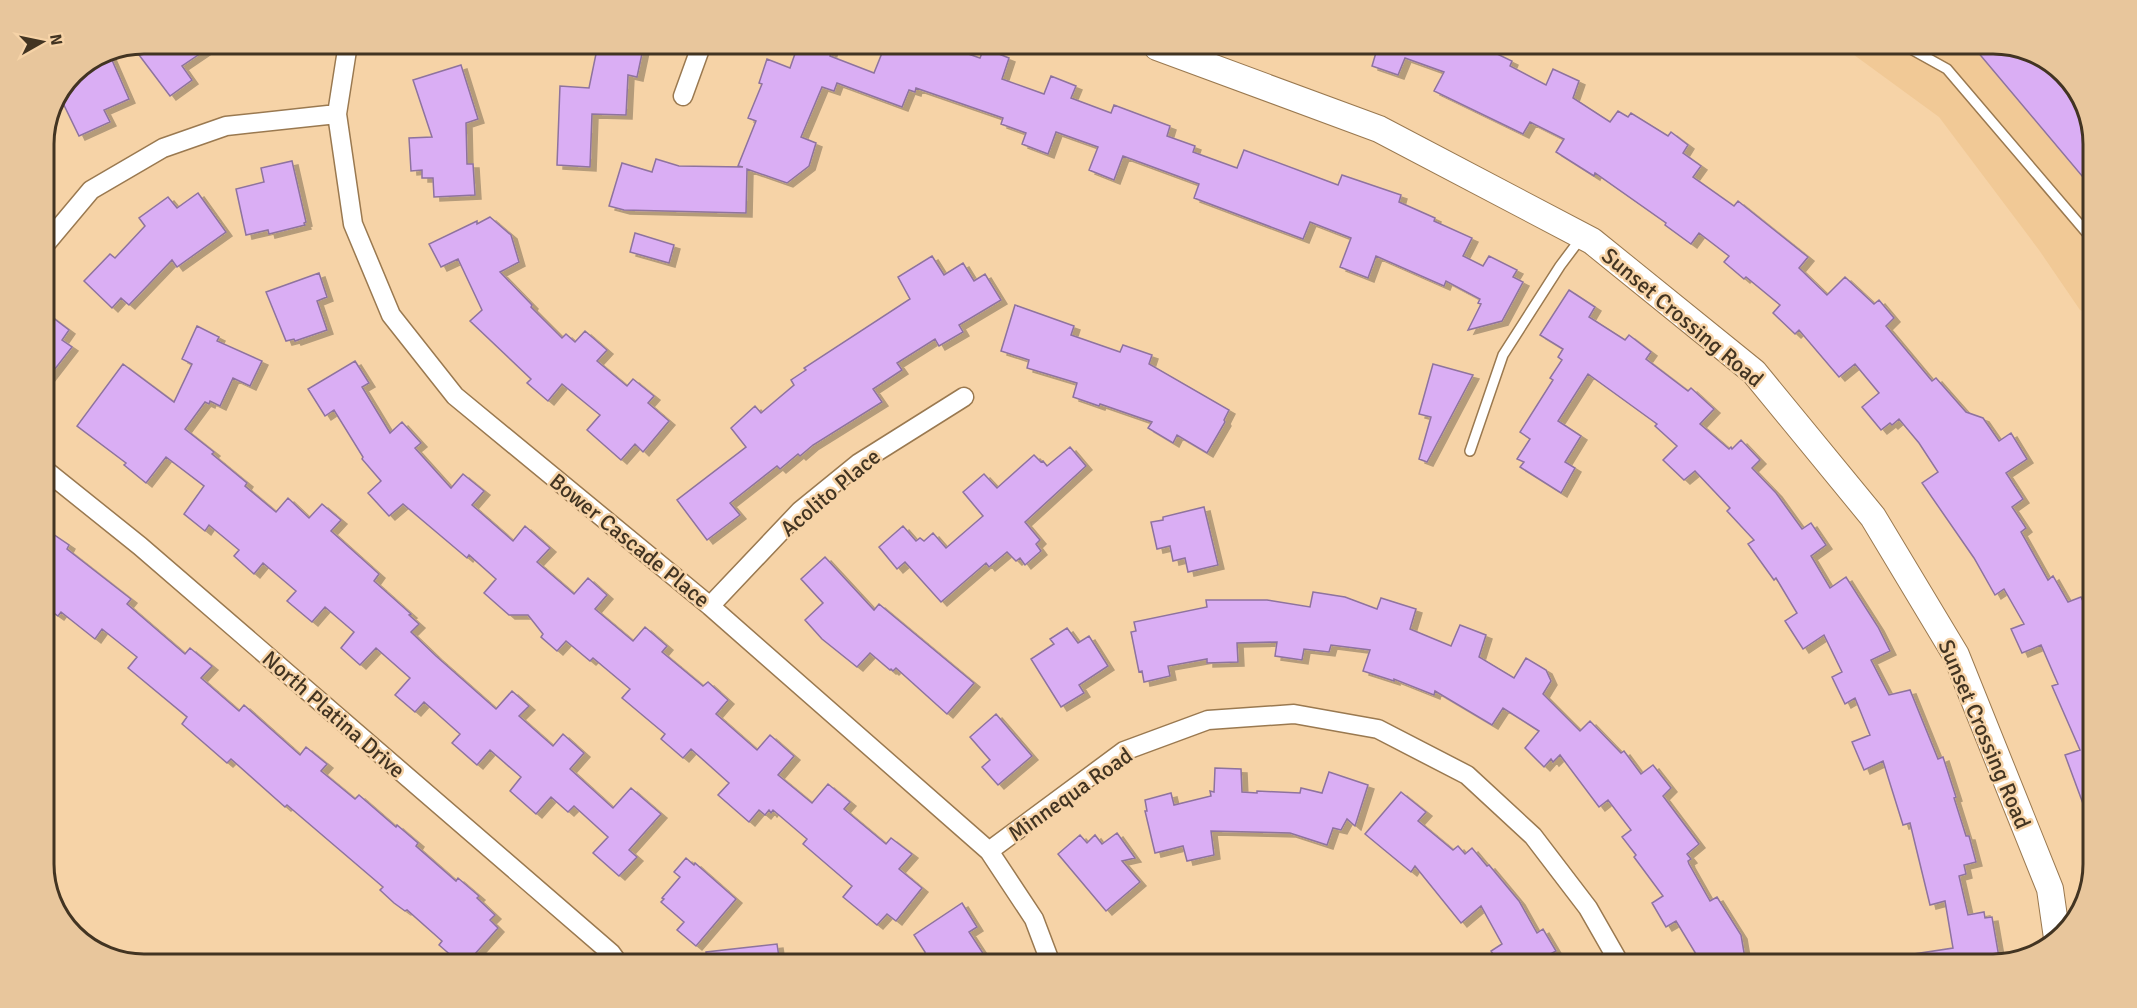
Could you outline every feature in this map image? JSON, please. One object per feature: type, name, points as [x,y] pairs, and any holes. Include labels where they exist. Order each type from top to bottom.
[{"type":"street","name":"Bower Cascade Place","points":[[346,54],[337,114],[353,224],[391,315],[455,396],[710,606],[989,851],[1034,919],[1047,954]]},
{"type":"street","points":[[683,96],[698,54]]},
{"type":"street","name":"Sunset Crossing Road","points":[[1176,54],[1379,129],[1583,236],[1754,372],[1874,517],[1956,655],[2050,889],[2056,928]]},
{"type":"street","points":[[54,234],[91,190],[163,148],[226,126],[337,114]]},
{"type":"street","name":"Acolito Place","points":[[710,606],[800,511],[859,463],[964,396]]},
{"type":"street","name":"North Platina Drive","points":[[54,477],[140,546],[612,954]]},
{"type":"street","name":"Minnequa Road","points":[[989,851],[1124,751],[1208,720],[1294,714],[1378,729],[1467,775],[1533,836],[1588,908],[1614,954]]},
{"type":"lane","points":[[1920,54],[1947,69],[2083,228]]},
{"type":"lane","points":[[1470,452],[1503,355],[1560,266],[1583,236]]},
{"type":"shaded area","points":[[1853,54],[2011,56],[2043,69],[2068,94],[2078,115],[2083,138],[2083,311],[2080,310],[2039,250],[1939,117]]},
{"type":"building","points":[[200,54],[182,66],[192,80],[170,96],[139,55]]},
{"type":"building","points":[[596,54],[642,54],[637,77],[628,75],[626,115],[592,114],[590,167],[557,165],[560,86],[589,88]]},
{"type":"building","points":[[795,54],[830,54],[830,56],[874,73],[882,54],[968,54],[980,58],[982,54],[999,54],[1009,58],[1002,79],[1044,94],[1051,76],[1076,86],[1071,98],[1111,113],[1114,105],[1170,126],[1167,136],[1195,146],[1193,152],[1237,168],[1244,150],[1338,185],[1342,175],[1401,195],[1399,202],[1472,238],[1463,256],[1483,266],[1489,256],[1517,270],[1513,277],[1523,282],[1502,321],[1468,330],[1481,304],[1478,303],[1480,299],[1446,281],[1444,286],[1376,256],[1368,278],[1340,267],[1351,238],[1310,222],[1303,239],[1194,198],[1199,184],[1123,156],[1114,180],[1089,170],[1098,147],[1056,132],[1048,154],[1022,144],[1026,133],[1001,124],[1003,118],[916,88],[915,92],[909,90],[902,107],[837,83],[834,91],[822,87],[801,137],[816,143],[809,166],[787,183],[747,169],[746,213],[624,210],[609,206],[622,163],[652,172],[656,159],[679,166],[743,167],[738,166],[756,121],[748,118],[762,84],[759,83],[767,59],[790,68]]},
{"type":"building","points":[[1376,54],[1497,54],[1512,61],[1510,66],[1546,85],[1553,69],[1579,81],[1573,98],[1610,122],[1618,111],[1628,117],[1631,113],[1668,136],[1671,132],[1688,145],[1683,153],[1701,166],[1693,177],[1734,206],[1738,201],[1808,257],[1799,268],[1827,295],[1845,277],[1874,304],[1879,300],[1894,318],[1886,326],[1932,381],[1936,378],[1966,412],[1983,418],[1999,441],[2011,433],[2027,459],[2006,473],[2023,499],[2012,507],[2026,528],[2021,532],[2048,580],[2053,576],[2068,602],[2081,597],[2083,601],[2083,804],[2065,755],[2080,750],[2052,686],[2058,684],[2041,645],[2022,653],[2011,629],[2024,624],[2004,589],[1995,595],[1974,558],[1922,483],[1938,472],[1919,443],[1899,419],[1881,430],[1862,407],[1879,393],[1855,364],[1839,377],[1799,330],[1795,334],[1773,313],[1780,305],[1724,262],[1729,256],[1699,233],[1691,244],[1665,225],[1666,223],[1595,173],[1594,176],[1556,152],[1564,139],[1530,122],[1523,134],[1434,91],[1444,72],[1405,58],[1398,75],[1372,66]]},
{"type":"building","points":[[1979,54],[2011,56],[2027,61],[2043,69],[2061,85],[2074,104],[2081,126],[2083,177]]},
{"type":"building","points":[[112,60],[129,99],[104,110],[110,122],[79,136],[63,104],[85,76]]},
{"type":"building","points":[[461,65],[478,119],[466,123],[467,164],[473,164],[475,195],[434,197],[433,178],[422,178],[422,170],[411,171],[409,138],[432,137],[413,80]]},
{"type":"building","points":[[292,161],[305,225],[269,234],[268,230],[246,235],[236,189],[264,182],[261,168]]},
{"type":"building","points":[[198,193],[226,232],[177,267],[172,260],[129,305],[121,298],[112,308],[84,281],[110,254],[115,258],[145,226],[139,218],[168,197],[177,208]]},
{"type":"building","points":[[490,217],[511,235],[519,262],[500,272],[532,305],[531,307],[562,338],[566,334],[575,342],[585,331],[607,350],[597,361],[627,386],[633,379],[654,396],[648,403],[669,421],[643,452],[635,444],[621,460],[587,430],[600,415],[562,384],[548,401],[527,383],[531,379],[470,321],[482,310],[458,259],[441,267],[429,244]]},
{"type":"building","points":[[635,233],[674,245],[669,263],[630,252]]},
{"type":"building","points":[[932,256],[944,275],[963,263],[974,281],[985,274],[1001,300],[959,325],[963,332],[939,346],[935,339],[897,363],[902,370],[873,389],[882,402],[813,445],[800,456],[798,454],[780,469],[777,466],[730,503],[740,515],[707,540],[677,500],[746,447],[731,428],[755,406],[761,413],[794,385],[791,380],[806,370],[804,368],[910,299],[898,277]]},
{"type":"building","points":[[319,273],[327,297],[317,301],[327,330],[295,341],[294,339],[286,341],[266,292]]},
{"type":"building","points":[[1569,290],[1595,307],[1589,317],[1625,340],[1629,335],[1651,352],[1646,359],[1688,391],[1691,388],[1714,409],[1700,424],[1729,449],[1741,440],[1760,460],[1752,468],[1776,493],[1802,529],[1811,523],[1826,545],[1811,556],[1830,588],[1846,577],[1878,627],[1890,651],[1871,660],[1889,695],[1910,690],[1938,759],[1943,757],[1976,862],[1964,865],[1966,874],[1959,876],[1968,915],[1984,912],[1985,918],[1992,917],[1998,954],[1914,954],[1953,948],[1945,901],[1930,905],[1910,823],[1903,825],[1883,761],[1864,770],[1852,742],[1870,735],[1855,698],[1845,704],[1832,677],[1842,672],[1824,635],[1803,649],[1785,621],[1797,613],[1776,578],[1774,580],[1748,544],[1754,540],[1727,511],[1730,508],[1695,471],[1684,480],[1663,460],[1677,446],[1655,426],[1657,424],[1588,374],[1558,421],[1581,436],[1565,462],[1575,468],[1561,493],[1520,467],[1524,462],[1517,459],[1530,439],[1520,432],[1553,380],[1550,378],[1562,360],[1558,357],[1563,349],[1540,335]]},
{"type":"building","points":[[1015,305],[1074,326],[1071,335],[1120,352],[1123,345],[1152,355],[1149,364],[1229,410],[1225,422],[1207,453],[1177,435],[1173,443],[1148,428],[1152,422],[1073,397],[1077,383],[1027,368],[1029,360],[1001,351]]},
{"type":"building","points":[[54,319],[69,330],[62,340],[72,347],[54,370]]},
{"type":"building","points":[[197,326],[219,337],[217,341],[262,361],[250,386],[233,378],[220,406],[210,401],[209,404],[205,402],[185,429],[214,452],[212,454],[247,483],[245,486],[276,512],[288,498],[309,518],[322,504],[341,520],[331,531],[379,574],[374,581],[411,614],[409,615],[419,624],[411,632],[436,656],[496,709],[512,691],[529,706],[519,716],[553,746],[563,734],[584,753],[570,769],[613,808],[631,788],[661,814],[629,850],[637,857],[619,876],[593,853],[608,837],[574,806],[568,812],[551,797],[536,814],[510,791],[521,777],[490,750],[477,765],[452,743],[460,734],[424,702],[415,712],[395,695],[410,678],[376,648],[360,665],[341,648],[354,632],[325,607],[312,622],[287,601],[296,591],[263,563],[254,574],[234,556],[239,550],[209,525],[205,531],[184,514],[204,486],[166,457],[146,483],[124,465],[126,463],[77,426],[123,364],[174,402],[192,364],[182,359]]},
{"type":"building","points":[[355,361],[369,383],[362,387],[390,433],[402,422],[421,443],[415,448],[451,488],[463,474],[484,491],[472,505],[513,541],[525,526],[550,548],[537,562],[574,594],[588,578],[607,595],[595,609],[633,641],[645,627],[667,646],[662,652],[703,686],[708,682],[728,700],[716,714],[757,750],[770,735],[794,756],[778,775],[812,803],[828,784],[850,802],[844,809],[886,844],[891,838],[912,854],[899,869],[922,888],[896,921],[887,914],[877,925],[843,897],[852,886],[803,844],[807,839],[773,810],[771,813],[769,810],[765,815],[759,810],[749,822],[718,795],[729,783],[691,749],[683,758],[661,739],[665,734],[622,698],[630,689],[593,658],[590,661],[566,641],[557,651],[541,637],[543,634],[528,615],[509,615],[484,593],[496,579],[469,555],[467,558],[403,504],[389,516],[368,493],[381,481],[362,459],[363,457],[334,410],[325,416],[308,389]]},
{"type":"building","points":[[1433,364],[1473,375],[1427,462],[1419,459],[1431,417],[1419,414]]},
{"type":"building","points":[[1070,447],[1086,466],[1025,522],[1040,540],[1036,544],[1041,551],[1025,565],[1020,558],[1016,561],[1007,552],[989,567],[986,563],[941,602],[905,562],[897,569],[879,547],[903,526],[916,541],[920,538],[924,541],[933,533],[946,548],[983,516],[963,492],[984,474],[997,488],[1034,455],[1047,466]]},
{"type":"building","points":[[1204,507],[1218,565],[1188,572],[1185,558],[1173,561],[1170,546],[1157,549],[1151,522]]},
{"type":"building","points":[[54,535],[69,545],[67,549],[131,599],[127,604],[185,654],[190,648],[212,666],[201,678],[239,711],[244,705],[300,755],[306,747],[327,764],[321,771],[355,799],[359,795],[396,827],[397,825],[418,843],[416,846],[456,881],[458,878],[479,896],[477,898],[495,915],[490,920],[498,928],[475,954],[449,954],[439,945],[442,941],[380,890],[383,887],[287,805],[285,807],[231,759],[227,763],[182,724],[187,717],[128,668],[137,657],[102,629],[95,639],[61,612],[58,616],[54,613]]},
{"type":"building","points":[[825,557],[874,610],[879,604],[974,683],[947,714],[896,668],[893,671],[890,670],[870,653],[857,667],[822,639],[805,620],[823,603],[801,579]]},
{"type":"building","points":[[1313,592],[1345,597],[1377,609],[1381,598],[1416,609],[1410,629],[1451,646],[1460,625],[1486,635],[1479,657],[1514,678],[1526,658],[1546,670],[1551,681],[1543,694],[1580,731],[1590,721],[1621,753],[1624,751],[1641,774],[1653,765],[1671,788],[1663,796],[1699,844],[1687,854],[1691,859],[1688,861],[1689,864],[1710,901],[1717,897],[1741,935],[1744,954],[1696,954],[1676,921],[1666,927],[1652,903],[1663,896],[1622,837],[1631,830],[1608,800],[1599,807],[1560,755],[1553,762],[1551,759],[1544,767],[1525,748],[1539,731],[1503,708],[1492,725],[1435,691],[1434,695],[1394,679],[1394,681],[1363,671],[1370,650],[1331,645],[1329,652],[1304,649],[1302,660],[1275,656],[1277,642],[1237,643],[1238,662],[1207,663],[1207,659],[1168,666],[1170,676],[1144,682],[1142,671],[1139,672],[1131,632],[1136,631],[1134,622],[1207,607],[1206,600],[1267,600],[1310,607]]},
{"type":"building","points":[[1067,628],[1078,643],[1089,636],[1108,666],[1079,685],[1084,693],[1061,707],[1031,659],[1054,644],[1050,639]]},
{"type":"building","points":[[996,714],[1032,756],[998,785],[982,767],[990,760],[970,737]]},
{"type":"building","points":[[1215,768],[1241,769],[1242,792],[1300,793],[1301,788],[1322,793],[1329,772],[1368,785],[1355,826],[1347,819],[1341,830],[1333,828],[1327,845],[1290,833],[1211,831],[1214,855],[1187,861],[1183,846],[1155,853],[1145,811],[1147,811],[1145,800],[1171,793],[1174,805],[1211,796],[1210,791],[1214,792]]},
{"type":"building","points":[[1401,792],[1426,812],[1418,821],[1453,850],[1458,846],[1465,854],[1472,848],[1487,866],[1489,865],[1519,901],[1537,933],[1543,929],[1556,951],[1550,954],[1493,954],[1491,951],[1502,944],[1481,906],[1461,923],[1415,866],[1411,872],[1365,834]]},
{"type":"building","points":[[1117,833],[1135,858],[1122,861],[1140,882],[1106,911],[1058,854],[1080,835],[1087,843],[1095,835],[1102,844]]},
{"type":"building","points":[[686,858],[694,865],[695,863],[736,899],[696,946],[677,930],[684,922],[661,902],[680,877],[674,872]]},
{"type":"building","points":[[962,903],[977,927],[969,932],[983,954],[925,954],[914,935]]},
{"type":"building","points":[[777,944],[778,954],[706,954],[706,952]]}]
